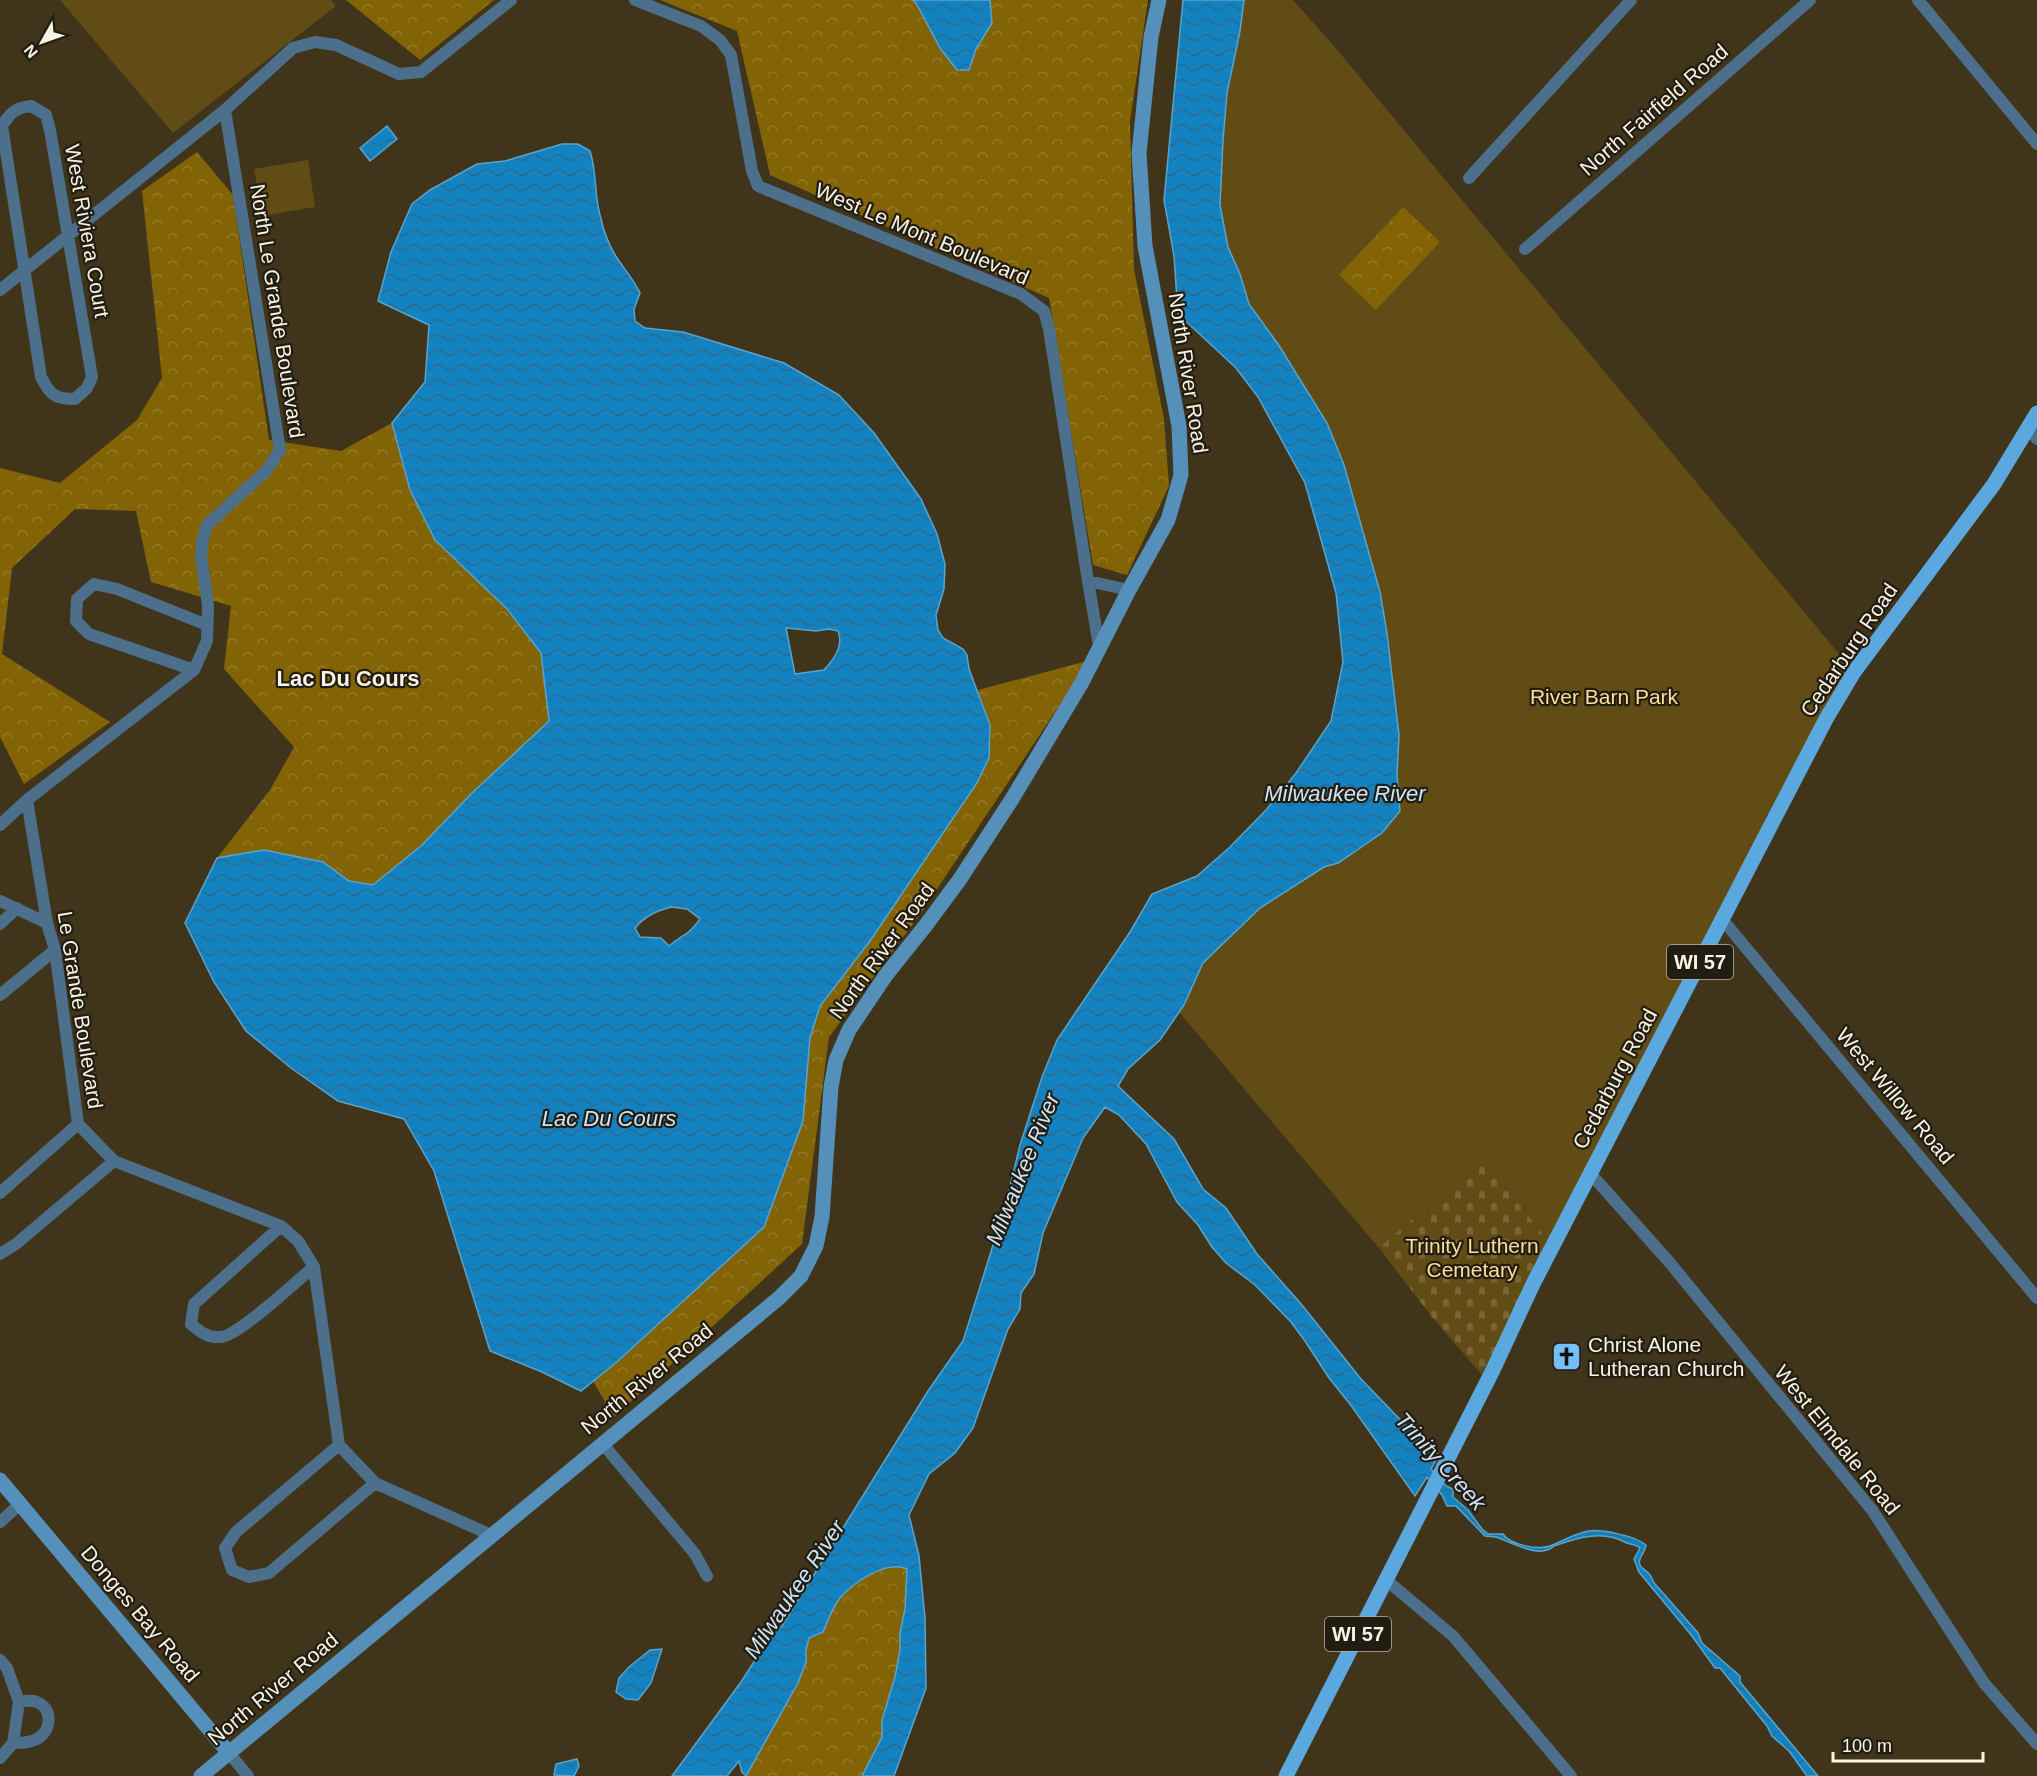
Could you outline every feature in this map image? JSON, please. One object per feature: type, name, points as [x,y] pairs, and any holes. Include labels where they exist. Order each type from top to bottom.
[{"type":"main road","name":"Cedarburg Road","points":[[1286,1776],[1590,1173],[1826,719],[1854,672],[2034,430],[2037,413]]},
{"type":"street","points":[[0,290],[225,110],[293,48],[315,42],[336,45],[399,74],[421,72],[511,0]]},
{"type":"street","name":"West Le Mont Boulevard","points":[[635,0],[701,26],[720,40],[731,55],[752,171],[758,186],[1021,294],[1044,311],[1049,329],[1099,646]]},
{"type":"street","name":"North River Road","points":[[201,1776],[780,1298],[801,1276],[816,1246],[822,1217],[831,1087],[842,1042],[867,1000],[960,879],[1059,722],[1168,520],[1181,476],[1179,426],[1145,246],[1139,153],[1150,37],[1159,0]]},
{"type":"street","points":[[1469,178],[1631,0]]},
{"type":"street","name":"North Fairfield Road","points":[[1525,249],[1809,0]]},
{"type":"street","points":[[1918,0],[2037,144]]},
{"type":"street","name":"West Riviera Court","points":[[31,106],[46,115],[50,130],[92,377],[87,388],[75,399],[62,399],[48,393],[41,377],[23,272],[2,126],[11,111],[31,106]]},
{"type":"street","name":"North Le Grande Boulevard","points":[[0,825],[27,800],[194,670],[207,641],[208,606],[201,555],[207,525],[266,471],[280,450],[225,110]]},
{"type":"street","points":[[1088,581],[1129,590]]},
{"type":"street","points":[[194,670],[89,634],[76,621],[77,599],[94,584],[117,589],[207,625]]},
{"type":"street","name":"Le Grande Boulevard","points":[[27,800],[47,922],[55,950],[78,1124],[114,1161],[281,1226],[298,1241],[314,1267],[339,1445]]},
{"type":"street","points":[[0,901],[47,922]]},
{"type":"street","points":[[0,924],[17,908]]},
{"type":"street","name":"West Willow Road","points":[[1722,919],[2037,1298]]},
{"type":"street","points":[[0,995],[55,950]]},
{"type":"street","points":[[0,1193],[78,1124]]},
{"type":"street","points":[[0,1254],[16,1244],[114,1161]]},
{"type":"street","name":"West Elmdale Road","points":[[1590,1173],[1670,1263],[1872,1510],[1984,1683],[2037,1744]]},
{"type":"street","points":[[281,1226],[194,1304],[191,1324],[206,1335],[223,1338],[241,1328],[314,1267]]},
{"type":"street","points":[[602,1443],[695,1554],[707,1575]]},
{"type":"street","points":[[375,1483],[269,1573],[249,1576],[232,1570],[225,1548],[236,1532],[339,1445],[375,1483],[491,1535]]},
{"type":"street","name":"Donges Bay Road","points":[[0,1480],[248,1776]]},
{"type":"street","points":[[0,1522],[20,1504]]},
{"type":"street","points":[[1385,1580],[1453,1636],[1571,1776]]},
{"type":"street","points":[[0,1660],[7,1668],[20,1702],[13,1743],[0,1758]]},
{"type":"street","points":[[13,1743],[36,1739],[43,1735],[49,1726],[48,1713],[42,1704],[32,1700],[20,1702]]},
{"type":"green space","points":[[60,0],[331,0],[336,6],[173,133]]},
{"type":"green space","points":[[346,0],[494,0],[420,60]]},
{"type":"green space","points":[[660,0],[1148,0],[1130,121],[1134,269],[1164,419],[1169,486],[1127,575],[1093,565],[1049,298],[770,175],[737,31]]},
{"type":"green space","name":"River Barn Park","points":[[1244,0],[1293,0],[1334,46],[1854,672],[1552,1246],[1483,1158],[1379,1248],[1179,1012],[1203,963],[1260,908],[1324,867],[1338,863],[1382,833],[1400,811],[1397,775],[1399,735],[1387,633],[1344,465],[1327,423],[1278,344],[1249,304],[1240,274],[1228,247],[1220,205],[1223,140],[1227,93]]},
{"type":"green space","points":[[197,152],[233,195],[269,440],[341,451],[392,423],[410,490],[541,653],[549,721],[471,794],[422,845],[373,885],[349,881],[323,862],[264,850],[217,858],[270,790],[294,747],[224,669],[231,606],[151,582],[136,511],[75,509],[12,568],[2,654],[110,722],[24,784],[0,737],[0,468],[60,483],[137,420],[162,378],[142,191]]},
{"type":"green space","points":[[308,160],[315,207],[262,216],[254,169]]},
{"type":"green space","points":[[1403,207],[1440,242],[1376,310],[1339,275]]},
{"type":"green space","points":[[1091,658],[921,913],[829,1037],[802,1244],[614,1417],[593,1381],[764,1227],[803,1121],[810,1038],[820,1006],[870,941],[977,783],[990,725],[978,690]]},
{"type":"green space","name":"Trinity Luthern Cemetary","points":[[1483,1158],[1552,1246],[1487,1381],[1432,1317],[1379,1248]]},
{"type":"green space","points":[[899,1566],[907,1568],[900,1650],[895,1677],[882,1720],[882,1737],[862,1776],[746,1776],[798,1683],[806,1662],[809,1638],[823,1632],[835,1605],[853,1586],[867,1576]]},
{"type":"water","points":[[912,0],[990,0],[992,23],[976,49],[969,70],[957,70],[940,48],[916,3]]},
{"type":"water","name":"Milwaukee River","points":[[1183,0],[1244,0],[1227,93],[1223,140],[1220,205],[1228,247],[1240,274],[1249,304],[1278,344],[1327,423],[1344,465],[1380,592],[1387,633],[1399,735],[1397,775],[1400,811],[1382,833],[1338,863],[1324,867],[1260,908],[1203,963],[1184,1005],[1160,1040],[1128,1069],[1118,1086],[1174,1139],[1203,1189],[1226,1208],[1257,1254],[1302,1305],[1361,1379],[1416,1436],[1439,1455],[1431,1469],[1446,1486],[1453,1489],[1453,1497],[1468,1510],[1482,1529],[1488,1534],[1503,1534],[1518,1544],[1532,1547],[1550,1546],[1588,1531],[1627,1536],[1646,1545],[1639,1562],[1641,1566],[1698,1633],[1702,1643],[1740,1676],[1740,1682],[1818,1776],[1807,1776],[1789,1751],[1772,1736],[1767,1726],[1720,1668],[1715,1668],[1692,1636],[1639,1572],[1634,1559],[1640,1548],[1618,1539],[1591,1536],[1554,1546],[1549,1550],[1535,1551],[1497,1537],[1485,1536],[1456,1506],[1447,1506],[1442,1495],[1427,1477],[1415,1496],[1291,1322],[1255,1285],[1226,1263],[1212,1247],[1198,1225],[1177,1202],[1146,1144],[1119,1115],[1105,1107],[1083,1138],[1043,1233],[1034,1274],[1021,1293],[1020,1309],[1008,1329],[973,1428],[955,1453],[929,1474],[909,1515],[919,1556],[925,1618],[926,1688],[894,1776],[862,1776],[882,1737],[882,1720],[895,1677],[900,1650],[907,1569],[899,1567],[880,1570],[853,1585],[837,1602],[823,1632],[809,1638],[806,1662],[798,1683],[746,1776],[742,1772],[739,1761],[727,1776],[672,1776],[741,1682],[768,1640],[782,1626],[928,1391],[963,1341],[1005,1207],[1020,1145],[1042,1077],[1057,1040],[1130,932],[1152,894],[1197,876],[1230,847],[1266,810],[1296,773],[1331,721],[1343,662],[1336,593],[1305,483],[1258,397],[1236,368],[1178,314],[1174,256],[1164,200]]},
{"type":"water","points":[[387,126],[397,139],[370,161],[360,148]]},
{"type":"water","name":"Lac Du Cours","points":[[562,144],[578,144],[590,151],[598,207],[605,232],[614,253],[640,293],[634,309],[635,321],[645,328],[683,332],[784,363],[839,395],[874,433],[921,499],[937,534],[945,564],[944,589],[936,615],[938,630],[943,638],[963,649],[967,655],[969,669],[990,725],[989,758],[977,783],[870,941],[820,1006],[810,1038],[803,1121],[764,1227],[618,1361],[581,1391],[490,1351],[434,1171],[404,1119],[338,1101],[291,1068],[246,1031],[214,982],[185,923],[217,858],[264,850],[323,862],[349,881],[373,885],[422,845],[471,794],[549,721],[541,653],[507,609],[435,540],[410,490],[392,423],[425,382],[429,325],[378,301],[391,252],[412,204],[430,190],[477,164],[505,161]],"holes":[[[786,628],[838,631],[839,647],[824,670],[795,674]],[[671,907],[687,909],[700,919],[689,932],[669,946],[661,938],[640,937],[635,928],[643,920],[651,914]]]},
{"type":"water","points":[[662,1649],[651,1683],[638,1700],[626,1699],[616,1692],[619,1678],[629,1667],[650,1650]]},
{"type":"water","points":[[577,1759],[579,1766],[574,1776],[554,1775],[556,1764]]},
{"type":"place","name":"Christ Alone Lutheran Church","points":[[1567,1357]]},
{"type":"district","name":"Lac Du Cours","points":[[348,678]]},
{"type":"water label","name":"Trinity Creek","points":[[1441,1461]]}]
